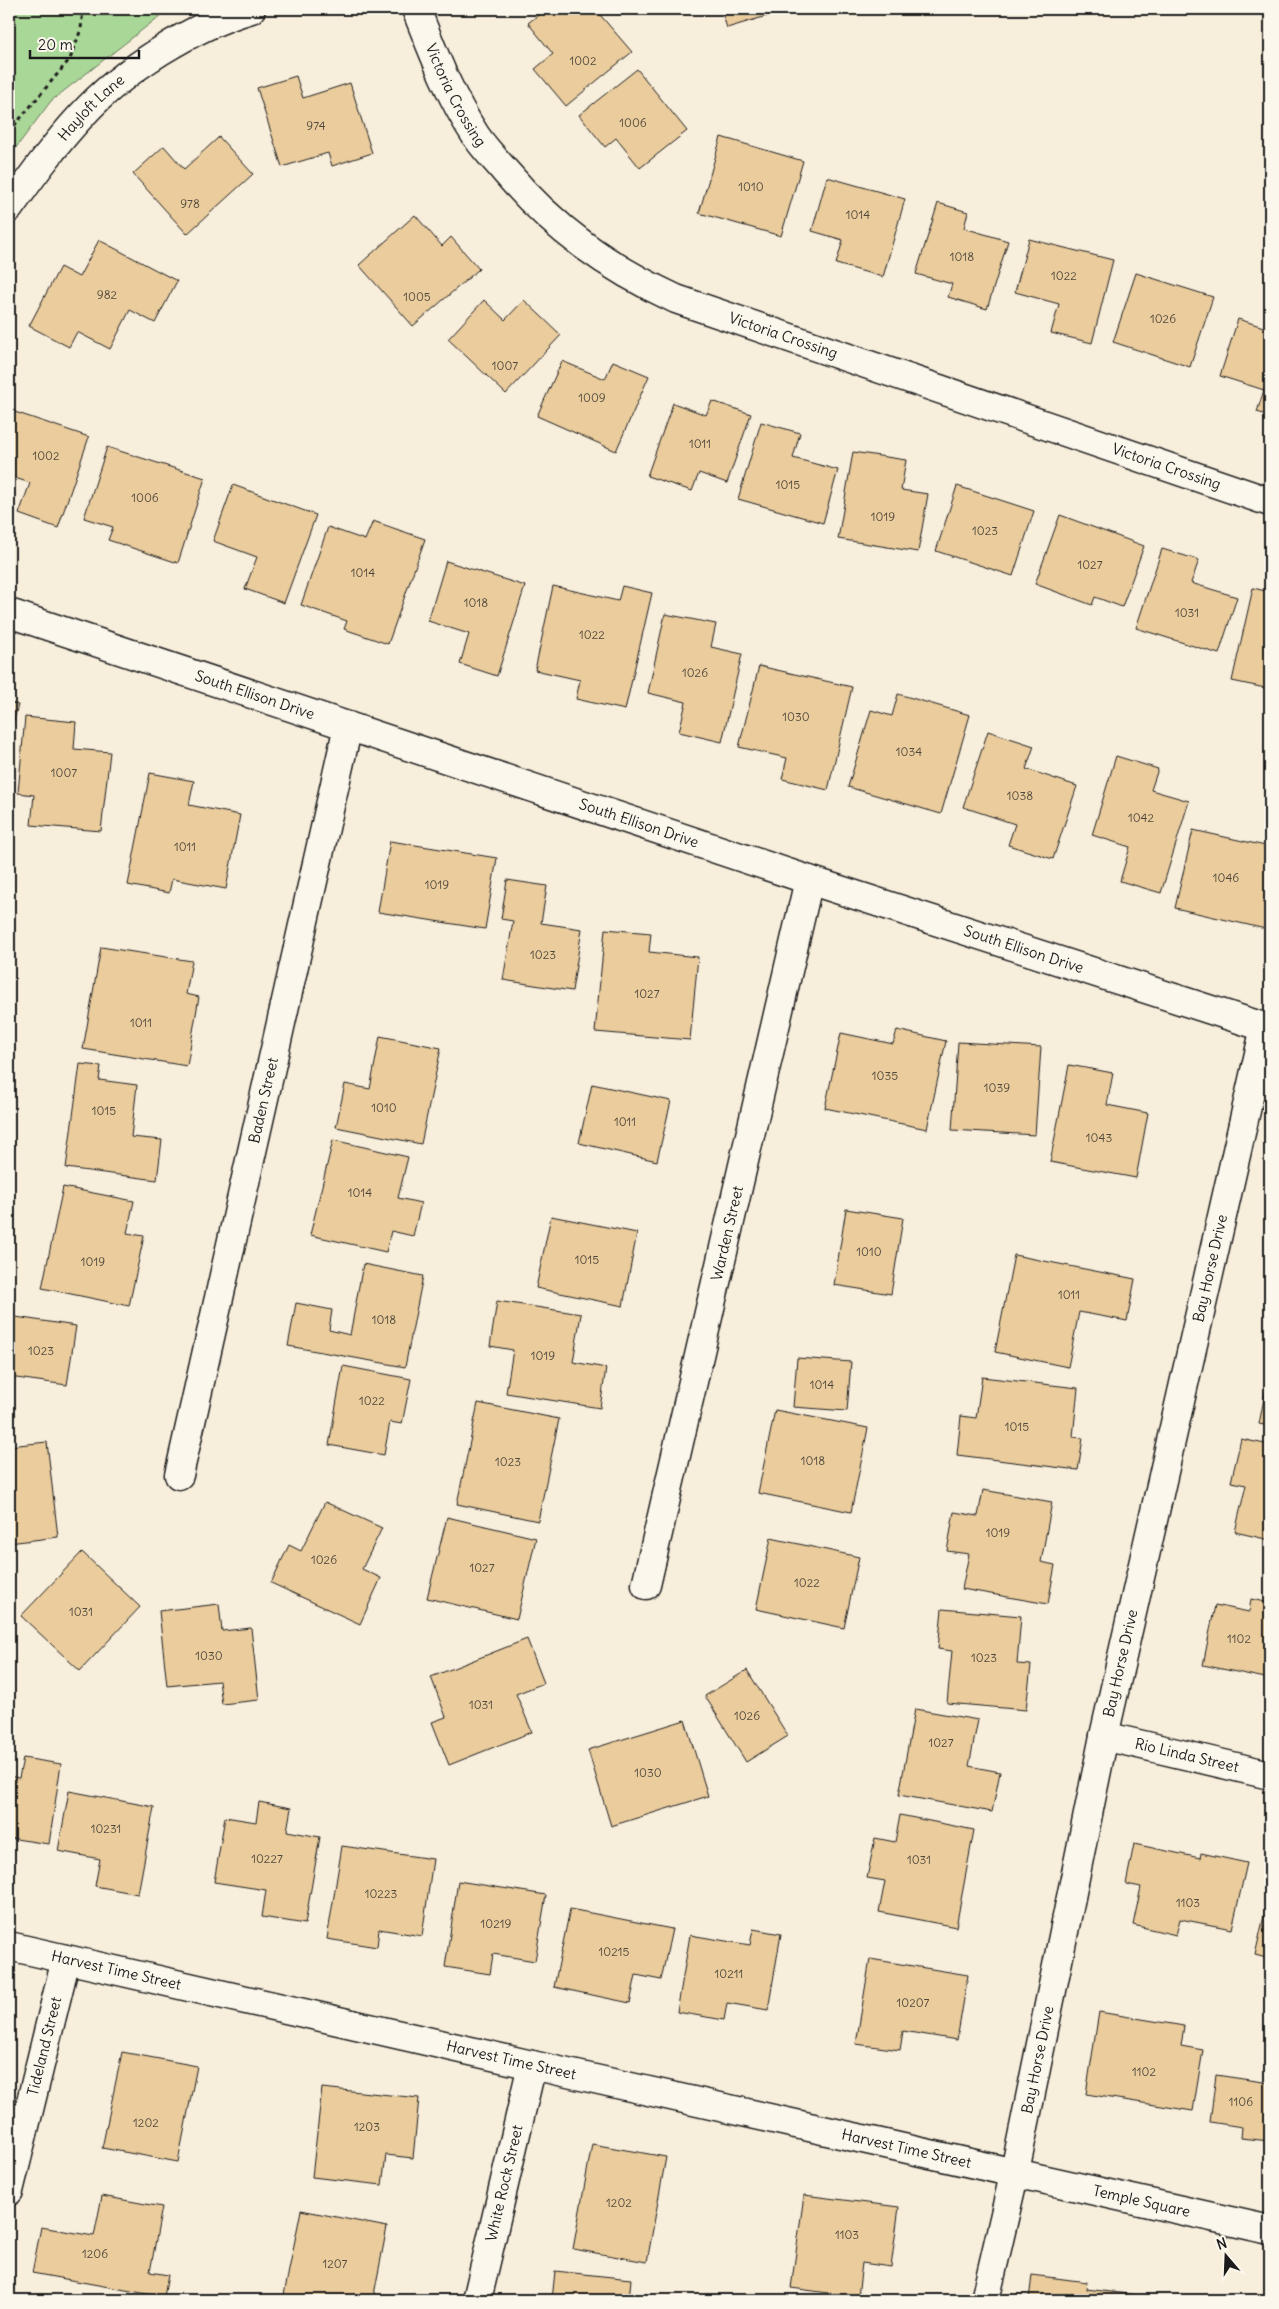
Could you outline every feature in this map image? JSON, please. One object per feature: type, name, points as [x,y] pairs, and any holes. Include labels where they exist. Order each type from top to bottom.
[{"type":"street","name":"Hayloft Lane","points":[[9,208],[37,169],[82,114],[118,82],[158,54],[200,30],[251,9]]},
{"type":"street","name":"Victoria Crossing","points":[[416,9],[439,67],[476,136],[530,200],[562,230],[598,257],[636,280],[676,299],[1270,502]]},
{"type":"street","name":"South Ellison Drive","points":[[9,613],[808,880],[1268,1028]]},
{"type":"street","name":"Baden Street","points":[[178,1475],[348,726]]},
{"type":"street","name":"Warden Street","points":[[646,1585],[808,880]]},
{"type":"street","name":"Bay Horse Drive","points":[[985,2300],[1015,2171],[1104,1736],[1268,1028]]},
{"type":"street","name":"Rio Linda Street","points":[[1104,1736],[1270,1775]]},
{"type":"street","name":"Harvest Time Street","points":[[9,1946],[532,2066],[1015,2171]]},
{"type":"street","name":"Tideland Street","points":[[9,2191],[66,1959]]},
{"type":"street","name":"White Rock Street","points":[[477,2300],[532,2066]]},
{"type":"street","name":"Temple Square","points":[[1015,2171],[1270,2230]]},
{"type":"path","points":[[9,132],[70,59],[81,29],[83,9]]},
{"type":"green space","points":[[9,9],[169,9],[51,101],[9,157]]},
{"type":"building","points":[[546,9],[595,9],[632,52],[566,106],[535,69],[553,54],[528,23]]},
{"type":"building","points":[[721,9],[790,9],[727,28]]},
{"type":"building","points":[[637,69],[687,131],[640,168],[616,138],[605,147],[579,115]]},
{"type":"building","points":[[296,76],[303,98],[350,83],[372,153],[332,166],[328,153],[282,167],[257,88]]},
{"type":"building","points":[[219,137],[253,174],[187,234],[133,174],[164,146],[184,169]]},
{"type":"building","points":[[721,137],[803,161],[781,236],[699,213]]},
{"type":"building","points":[[827,177],[905,199],[883,277],[836,264],[843,240],[812,231]]},
{"type":"building","points":[[938,203],[968,212],[964,228],[1008,241],[987,309],[948,297],[952,284],[916,274]]},
{"type":"building","points":[[415,215],[442,246],[451,237],[479,269],[413,326],[359,265]]},
{"type":"building","points":[[1029,239],[1113,260],[1092,343],[1051,333],[1059,304],[1015,292]]},
{"type":"building","points":[[99,240],[177,281],[155,323],[130,310],[110,349],[77,332],[69,347],[29,326],[60,267],[79,277]]},
{"type":"building","points":[[1136,273],[1213,297],[1190,367],[1113,342]]},
{"type":"building","points":[[484,300],[505,320],[524,300],[561,335],[506,394],[448,339]]},
{"type":"building","points":[[1238,319],[1270,329],[1270,416],[1257,412],[1264,390],[1220,376]]},
{"type":"building","points":[[562,361],[605,379],[613,361],[649,376],[616,451],[537,416]]},
{"type":"building","points":[[712,401],[751,414],[727,483],[699,473],[692,491],[647,476],[673,403],[706,415]]},
{"type":"building","points":[[9,410],[89,437],[58,528],[19,514],[30,483],[9,476]]},
{"type":"building","points":[[761,422],[800,433],[793,458],[838,470],[823,523],[738,499]]},
{"type":"building","points":[[107,447],[205,478],[178,563],[108,540],[113,527],[84,518]]},
{"type":"building","points":[[853,452],[906,460],[901,490],[928,494],[918,552],[838,539]]},
{"type":"building","points":[[233,485],[316,515],[284,603],[245,589],[257,557],[213,541]]},
{"type":"building","points":[[957,486],[1034,511],[1013,576],[936,551]]},
{"type":"building","points":[[1060,515],[1144,546],[1122,607],[1095,597],[1092,605],[1035,584]]},
{"type":"building","points":[[373,521],[425,539],[388,644],[344,629],[347,621],[301,605],[328,527],[365,540]]},
{"type":"building","points":[[1162,549],[1199,560],[1191,583],[1237,597],[1219,654],[1136,628]]},
{"type":"building","points":[[446,561],[525,586],[497,676],[460,664],[469,634],[428,621]]},
{"type":"building","points":[[553,586],[618,601],[622,586],[652,593],[625,710],[576,699],[580,680],[535,670]]},
{"type":"building","points":[[1253,588],[1270,592],[1270,689],[1232,681]]},
{"type":"building","points":[[665,614],[716,624],[711,647],[742,654],[722,742],[679,732],[686,702],[648,693]]},
{"type":"building","points":[[759,666],[852,687],[828,790],[782,779],[787,758],[739,747]]},
{"type":"building","points":[[898,694],[970,715],[941,814],[848,787],[871,710],[892,716]]},
{"type":"building","points":[[9,702],[18,705],[9,739]]},
{"type":"building","points":[[25,717],[76,722],[74,749],[110,752],[101,831],[31,825],[34,795],[18,793]]},
{"type":"building","points":[[988,731],[1034,746],[1026,769],[1077,786],[1053,859],[1008,845],[1015,824],[963,807]]},
{"type":"building","points":[[1116,756],[1158,769],[1151,790],[1189,801],[1161,893],[1120,881],[1130,847],[1092,835]]},
{"type":"building","points":[[150,773],[194,781],[189,805],[240,815],[226,889],[172,879],[169,893],[128,885]]},
{"type":"building","points":[[1193,830],[1270,847],[1270,930],[1175,908]]},
{"type":"building","points":[[390,841],[497,858],[485,929],[378,912]]},
{"type":"building","points":[[507,880],[547,886],[541,923],[582,929],[572,991],[503,980],[513,921],[501,919]]},
{"type":"building","points":[[605,929],[651,933],[649,952],[698,957],[690,1040],[595,1032]]},
{"type":"building","points":[[101,947],[192,961],[186,994],[199,997],[187,1066],[83,1049]]},
{"type":"building","points":[[897,1030],[946,1041],[927,1129],[825,1108],[841,1033],[893,1044]]},
{"type":"building","points":[[380,1036],[441,1048],[421,1144],[336,1127],[345,1084],[370,1089]]},
{"type":"building","points":[[958,1042],[1041,1047],[1035,1135],[952,1130]]},
{"type":"building","points":[[80,1064],[101,1066],[99,1080],[137,1085],[131,1137],[162,1140],[157,1180],[66,1168]]},
{"type":"building","points":[[1069,1065],[1113,1073],[1107,1105],[1148,1113],[1136,1178],[1050,1162]]},
{"type":"building","points":[[592,1084],[671,1101],[657,1161],[579,1143]]},
{"type":"building","points":[[333,1140],[408,1157],[398,1198],[421,1203],[413,1236],[391,1231],[386,1252],[310,1235]]},
{"type":"building","points":[[63,1187],[134,1201],[127,1233],[144,1236],[129,1306],[42,1288]]},
{"type":"building","points":[[846,1209],[903,1218],[891,1294],[834,1285]]},
{"type":"building","points":[[551,1216],[637,1233],[623,1306],[536,1288]]},
{"type":"building","points":[[1014,1255],[1135,1279],[1127,1321],[1079,1312],[1068,1367],[995,1352]]},
{"type":"building","points":[[363,1264],[423,1276],[405,1367],[288,1346],[296,1303],[332,1310],[329,1330],[350,1335]]},
{"type":"building","points":[[497,1301],[581,1314],[573,1362],[606,1368],[600,1408],[506,1393],[513,1350],[490,1346]]},
{"type":"building","points":[[9,1316],[76,1326],[67,1385],[9,1377]]},
{"type":"building","points":[[797,1358],[851,1362],[847,1411],[793,1407]]},
{"type":"building","points":[[343,1366],[411,1379],[402,1424],[390,1422],[384,1455],[329,1445]]},
{"type":"building","points":[[1270,1368],[1270,1426],[1259,1424]]},
{"type":"building","points":[[982,1377],[1078,1388],[1073,1437],[1083,1438],[1078,1470],[957,1455],[961,1416],[976,1418]]},
{"type":"building","points":[[478,1403],[559,1419],[538,1521],[457,1504]]},
{"type":"building","points":[[775,1410],[868,1428],[851,1512],[758,1493]]},
{"type":"building","points":[[1241,1439],[1270,1445],[1270,1540],[1235,1532],[1246,1485],[1231,1482]]},
{"type":"building","points":[[47,1442],[58,1537],[9,1543],[9,1446]]},
{"type":"building","points":[[983,1490],[1052,1502],[1041,1562],[1055,1565],[1048,1604],[962,1589],[969,1554],[947,1551],[954,1512],[978,1516]]},
{"type":"building","points":[[325,1502],[382,1528],[362,1569],[381,1578],[360,1624],[271,1583],[289,1545],[301,1551]]},
{"type":"building","points":[[447,1517],[536,1538],[517,1619],[427,1598]]},
{"type":"building","points":[[771,1538],[859,1557],[844,1628],[756,1609]]},
{"type":"building","points":[[82,1552],[140,1607],[80,1671],[21,1616]]},
{"type":"building","points":[[1251,1599],[1270,1603],[1270,1679],[1203,1665],[1215,1605],[1249,1612]]},
{"type":"building","points":[[219,1604],[222,1631],[251,1628],[259,1700],[222,1704],[219,1681],[167,1686],[159,1611]]},
{"type":"building","points":[[942,1609],[1021,1616],[1017,1664],[1031,1665],[1026,1710],[947,1703],[952,1651],[938,1649]]},
{"type":"building","points":[[527,1639],[544,1683],[516,1694],[532,1732],[449,1765],[432,1722],[446,1717],[431,1677]]},
{"type":"building","points":[[747,1670],[788,1736],[746,1762],[705,1696]]},
{"type":"building","points":[[915,1709],[978,1720],[969,1766],[1000,1772],[992,1812],[899,1795]]},
{"type":"building","points":[[685,1720],[708,1796],[611,1826],[588,1750]]},
{"type":"building","points":[[23,1758],[61,1764],[49,1844],[9,1838],[9,1776],[19,1778]]},
{"type":"building","points":[[69,1791],[154,1807],[138,1894],[95,1886],[100,1859],[58,1851]]},
{"type":"building","points":[[259,1802],[291,1808],[287,1831],[320,1837],[305,1924],[262,1917],[266,1890],[214,1882],[225,1817],[256,1822]]},
{"type":"building","points":[[900,1815],[974,1830],[956,1927],[879,1912],[885,1881],[867,1878],[875,1838],[895,1842]]},
{"type":"building","points":[[1134,1844],[1200,1858],[1201,1853],[1247,1863],[1232,1929],[1180,1919],[1176,1935],[1133,1925],[1141,1887],[1126,1884]]},
{"type":"building","points":[[342,1846],[433,1859],[422,1936],[379,1929],[377,1947],[327,1939]]},
{"type":"building","points":[[458,1881],[546,1895],[535,1961],[493,1954],[490,1974],[445,1967]]},
{"type":"building","points":[[1270,1895],[1270,1959],[1255,1955]]},
{"type":"building","points":[[570,1909],[672,1929],[661,1980],[636,1975],[630,2003],[554,1987]]},
{"type":"building","points":[[753,1929],[781,1934],[768,2010],[727,2003],[724,2020],[677,2012],[690,1935],[750,1945]]},
{"type":"building","points":[[870,1959],[968,1975],[957,2040],[903,2031],[900,2050],[856,2044]]},
{"type":"building","points":[[1099,2012],[1184,2026],[1181,2046],[1203,2050],[1193,2111],[1086,2094]]},
{"type":"building","points":[[122,2052],[197,2066],[178,2162],[102,2148]]},
{"type":"building","points":[[1216,2075],[1270,2083],[1270,2141],[1241,2138],[1242,2127],[1210,2122]]},
{"type":"building","points":[[322,2088],[419,2098],[413,2158],[386,2155],[382,2185],[312,2177]]},
{"type":"building","points":[[592,2144],[666,2157],[647,2262],[573,2249]]},
{"type":"building","points":[[804,2195],[899,2207],[891,2267],[862,2263],[858,2297],[791,2288]]},
{"type":"building","points":[[102,2196],[162,2207],[150,2272],[168,2275],[164,2297],[32,2273],[41,2227],[94,2236]]},
{"type":"building","points":[[301,2210],[387,2227],[373,2300],[283,2300]]},
{"type":"building","points":[[555,2271],[631,2279],[629,2300],[552,2300]]},
{"type":"building","points":[[1032,2275],[1087,2282],[1086,2289],[1145,2296],[1144,2300],[1029,2300]]}]
